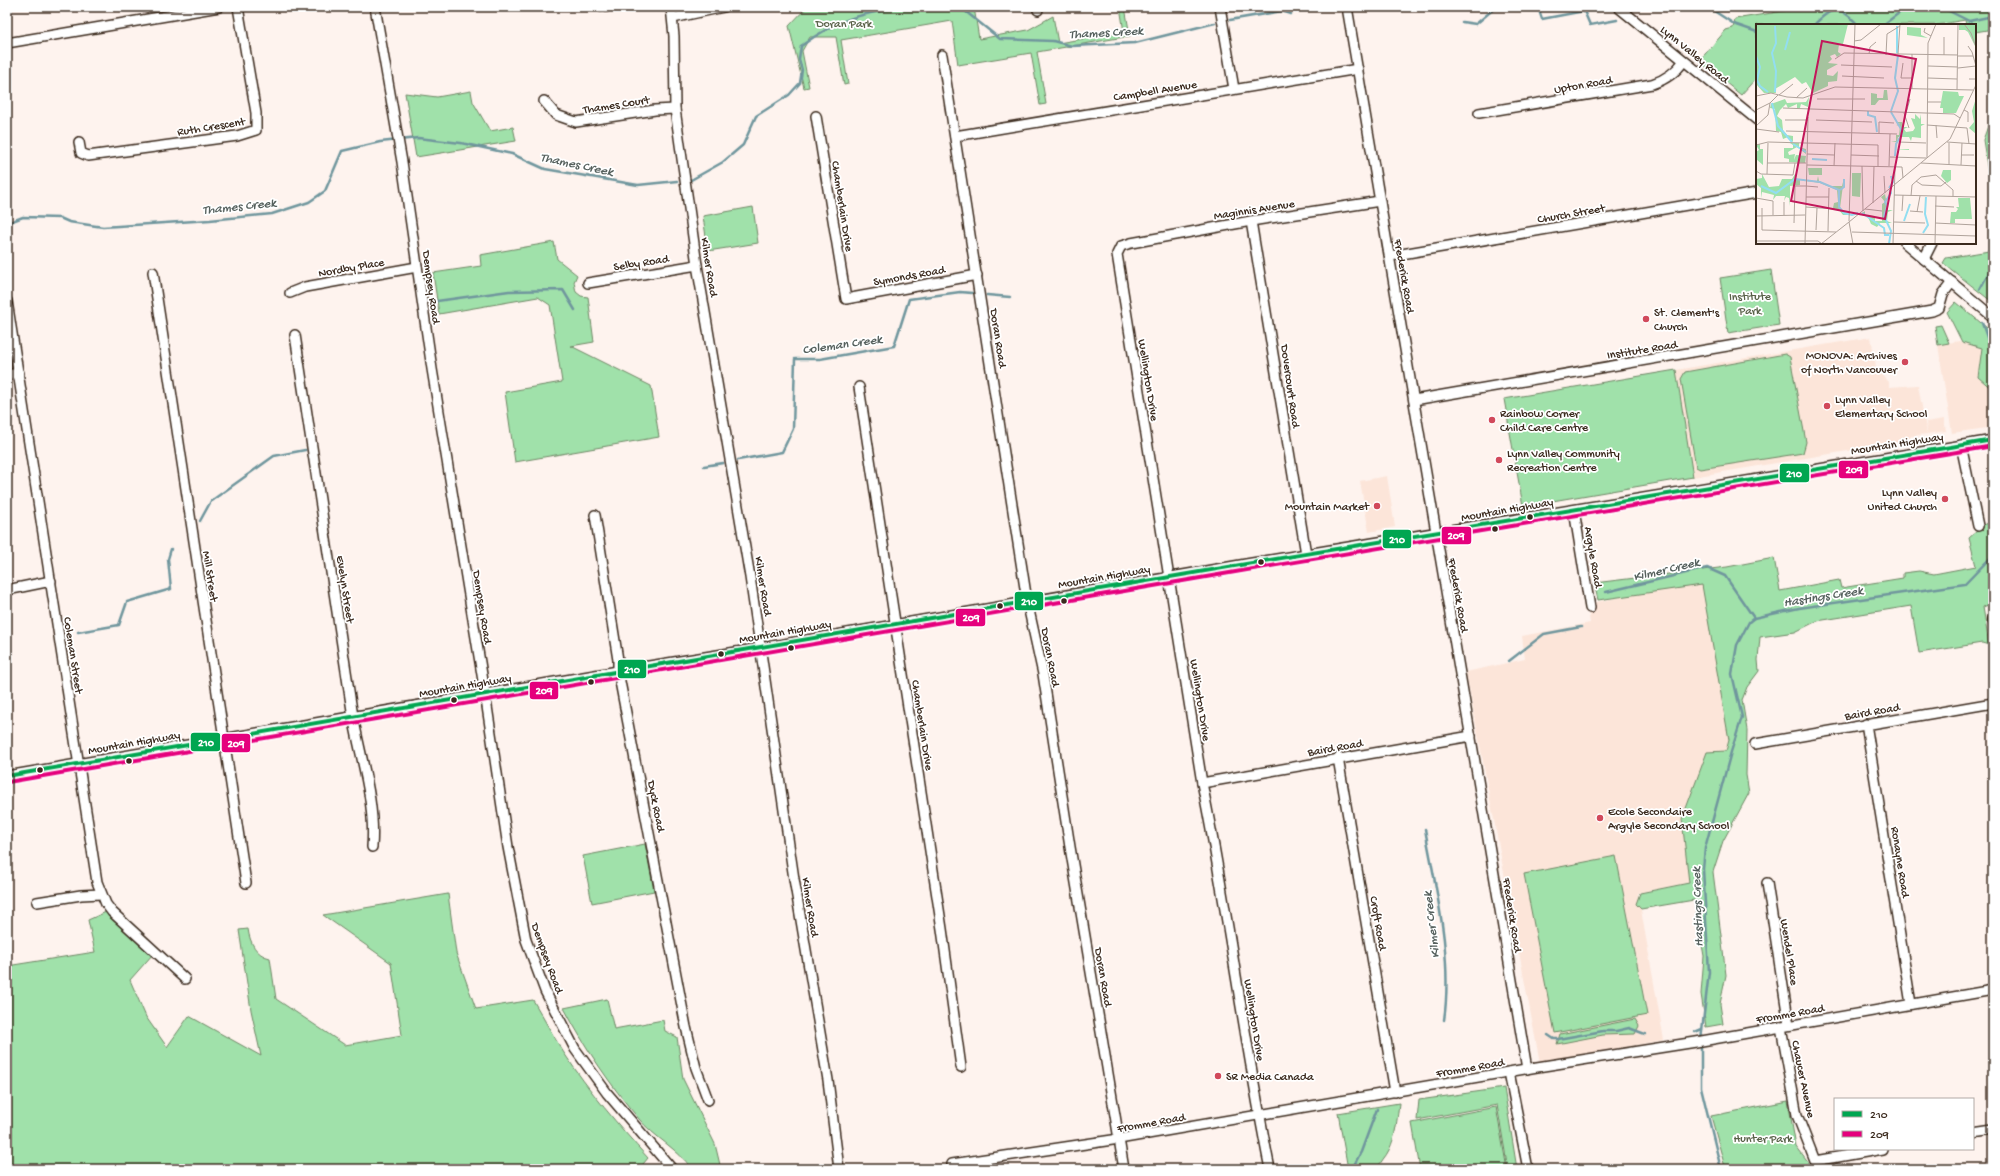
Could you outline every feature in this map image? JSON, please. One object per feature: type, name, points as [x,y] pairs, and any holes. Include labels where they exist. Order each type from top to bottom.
[{"type":"street","points":[[7,43],[219,7]]},
{"type":"street","name":"Ruth Crescent","points":[[79,142],[81,153],[88,156],[237,136],[256,130],[257,118],[238,7]]},
{"type":"street","name":"Dempsey Road","points":[[375,7],[402,162],[432,369],[485,693],[508,847],[519,911],[526,940],[554,1011],[575,1049],[607,1093],[672,1169]]},
{"type":"street","name":"Kilmer Road","points":[[671,7],[673,18],[675,109],[697,266],[761,648],[794,879],[828,1080],[838,1169]]},
{"type":"street","points":[[673,18],[724,7]]},
{"type":"street","points":[[1220,7],[1234,89]]},
{"type":"street","name":"Frederick Road","points":[[1347,7],[1527,1069]]},
{"type":"street","name":"Lynn Valley Road","points":[[1618,7],[1756,119]]},
{"type":"street","name":"Doran Road","points":[[942,55],[1027,601],[1043,674],[1070,847],[1124,1169]]},
{"type":"street","name":"Upton Road","points":[[1479,114],[1652,84],[1662,81],[1672,74],[1684,61]]},
{"type":"street","name":"Campbell Avenue","points":[[955,136],[1358,69]]},
{"type":"street","name":"Thames Court","points":[[544,101],[556,116],[576,122],[655,110],[675,109]]},
{"type":"street","name":"Chamberlain Drive","points":[[816,116],[846,299]]},
{"type":"street","name":"Church Street","points":[[1390,256],[1756,193]]},
{"type":"street","name":"Maginnis Avenue","points":[[1131,243],[1251,221],[1380,201]]},
{"type":"street","name":"Dovercourt Road","points":[[1251,221],[1306,554]]},
{"type":"street","name":"Wellington Drive","points":[[1131,243],[1121,246],[1117,254],[1118,263],[1202,783],[1216,853],[1259,1115],[1270,1169]]},
{"type":"street","points":[[1906,244],[1993,317]]},
{"type":"street","points":[[1924,259],[1932,244]]},
{"type":"street","name":"Selby Road","points":[[588,283],[697,266]]},
{"type":"street","name":"Nordby Place","points":[[290,293],[304,287],[417,267]]},
{"type":"street","name":"Mill Street","points":[[153,272],[246,883]]},
{"type":"street","name":"Symonds Road","points":[[846,299],[977,276]]},
{"type":"street","name":"Institute Road","points":[[1414,400],[1932,311],[1939,308],[1943,294],[1952,282]]},
{"type":"street","name":"Coleman Street","points":[[7,300],[79,764],[101,894],[112,912],[185,979]]},
{"type":"street","name":"Evelyn Street","points":[[295,335],[353,717],[370,802],[373,832],[372,847]]},
{"type":"street","points":[[7,375],[19,373]]},
{"type":"street","name":"Chamberlain Drive","points":[[859,387],[961,1067]]},
{"type":"street","name":"Mountain Highway","points":[[7,776],[618,670],[761,648],[1169,577],[1993,440]]},
{"type":"street","points":[[1961,445],[1978,526]]},
{"type":"street","name":"Argyle Road","points":[[1574,510],[1590,608]]},
{"type":"street","name":"Dyck Road","points":[[595,515],[618,660],[618,670],[686,1027],[696,1068],[708,1100]]},
{"type":"street","points":[[7,590],[51,581]]},
{"type":"street","name":"Baird Road","points":[[1755,744],[1993,703]]},
{"type":"street","name":"Ronayne Road","points":[[1866,724],[1911,1004]]},
{"type":"street","name":"Baird Road","points":[[1202,783],[1338,758],[1471,736]]},
{"type":"street","name":"Croft Road","points":[[1338,758],[1395,1092]]},
{"type":"street","name":"Wendel Place","points":[[1767,883],[1785,1026]]},
{"type":"street","points":[[37,902],[81,895],[101,894]]},
{"type":"street","name":"Fromme Road","points":[[952,1164],[983,1165],[1120,1139],[1527,1069],[1696,1042],[1993,990]]},
{"type":"street","name":"Chaucer Avenue","points":[[1785,1026],[1797,1115],[1815,1161],[1877,1150]]},
{"type":"street","points":[[1510,1072],[1528,1169]]},
{"type":"street","points":[[1974,1133],[1993,1130]]},
{"type":"shaded area","points":[[1871,337],[1876,368],[1889,382],[1889,387],[1918,385],[1927,434],[1911,436],[1908,441],[1693,477],[1676,370]]},
{"type":"shaded area","points":[[1959,341],[1982,348],[1978,377],[1993,390],[1993,427],[1952,433],[1938,345]]},
{"type":"shaded area","points":[[1944,419],[1946,431],[1927,434],[1926,422]]},
{"type":"shaded area","points":[[1387,476],[1395,527],[1369,532],[1360,481]]},
{"type":"shaded area","name":"Ecole Secondaire Argyle Secondary School","points":[[1709,579],[1733,725],[1689,883],[1638,893],[1664,1040],[1540,1063],[1466,672],[1525,659],[1522,636],[1590,623],[1587,604]]},
{"type":"green space","name":"Doran Park","points":[[807,7],[974,7],[979,39],[1028,30],[1053,16],[1058,43],[1124,32],[1120,7],[1125,7],[1130,36],[1037,52],[1046,104],[1040,105],[1031,53],[958,65],[952,21],[841,40],[848,84],[844,85],[836,37],[810,37],[802,51],[809,87],[804,88],[789,26]]},
{"type":"green space","points":[[1808,7],[1993,7],[1993,29],[1976,32],[1976,24],[1966,24],[1965,20],[1942,24],[1756,24],[1756,78],[1741,95],[1699,61],[1726,30],[1733,28],[1735,19]]},
{"type":"green space","points":[[471,91],[473,102],[490,131],[513,127],[516,141],[416,157],[405,93],[437,97]]},
{"type":"green space","points":[[1993,125],[1993,204],[1983,140],[1988,126]]},
{"type":"green space","points":[[753,207],[758,243],[708,251],[703,216]]},
{"type":"green space","points":[[554,242],[557,259],[577,275],[574,282],[576,292],[581,296],[588,297],[594,342],[571,346],[651,386],[659,437],[515,462],[505,392],[562,382],[550,305],[538,297],[439,314],[433,273],[481,266],[480,255]]},
{"type":"green space","points":[[1993,246],[1993,299],[1991,301],[1943,263],[1946,258],[1989,251]]},
{"type":"green space","name":"Institute Park","points":[[1771,270],[1779,325],[1728,333],[1720,278]]},
{"type":"green space","points":[[1956,302],[1993,333],[1993,390],[1978,377],[1982,348],[1962,342],[1947,312]]},
{"type":"green space","points":[[1941,325],[1949,343],[1938,345],[1935,326]]},
{"type":"green space","points":[[1785,354],[1790,357],[1806,442],[1803,453],[1700,469],[1696,467],[1681,379],[1685,372]]},
{"type":"green space","points":[[1676,370],[1693,477],[1523,506],[1504,399]]},
{"type":"green space","points":[[1993,523],[1993,567],[1991,570],[1993,581],[1993,603],[1983,607],[1989,645],[1982,643],[1919,653],[1911,606],[1817,621],[1795,632],[1760,637],[1758,660],[1759,671],[1747,687],[1742,700],[1747,730],[1746,775],[1749,793],[1723,841],[1713,872],[1726,975],[1720,1004],[1723,1024],[1706,1027],[1701,994],[1704,956],[1694,900],[1641,909],[1636,904],[1640,893],[1689,883],[1682,819],[1707,752],[1726,751],[1729,740],[1702,585],[1598,600],[1594,583],[1727,567],[1774,558],[1780,591],[1839,580],[1841,588],[1903,578],[1903,573],[1919,571],[1934,574],[1976,566],[1969,538],[1985,524]]},
{"type":"green space","points":[[645,844],[654,891],[592,903],[583,856]]},
{"type":"green space","points":[[1616,856],[1647,1015],[1555,1033],[1524,874]]},
{"type":"green space","points":[[448,894],[456,953],[476,1009],[533,1000],[560,1047],[583,1081],[648,1158],[639,1169],[7,1169],[7,966],[95,952],[88,920],[106,912],[153,954],[130,980],[146,1017],[167,1047],[189,1016],[261,1056],[251,1010],[239,930],[248,929],[254,948],[261,954],[270,958],[276,999],[345,1045],[402,1035],[391,963],[323,915]]},
{"type":"green space","points":[[607,999],[614,1029],[663,1020],[665,1031],[677,1037],[683,1079],[715,1144],[721,1169],[692,1169],[680,1155],[639,1119],[598,1065],[564,1008]]},
{"type":"green space","points":[[1635,1019],[1639,1026],[1635,1034],[1603,1035],[1557,1044],[1560,1034]]},
{"type":"green space","points":[[1504,1088],[1517,1169],[1508,1169],[1497,1105],[1417,1120],[1419,1100]]},
{"type":"green space","name":"Hunter Park","points":[[1788,1101],[1796,1147],[1813,1169],[1721,1169],[1725,1167],[1711,1116]]},
{"type":"green space","points":[[1399,1103],[1393,1139],[1388,1152],[1378,1169],[1348,1169],[1338,1113]]},
{"type":"green space","points":[[1496,1107],[1507,1169],[1420,1169],[1412,1123]]},
{"type":"waterway","name":"Thames Creek","points":[[691,180],[723,162],[743,145],[756,116],[789,95],[800,83],[802,70],[799,59],[801,46],[825,30],[848,19],[873,12],[901,7]]},
{"type":"waterway","name":"Thames Creek","points":[[958,7],[1000,39],[1053,41],[1072,46],[1135,43],[1215,23]]},
{"type":"waterway","name":"Thames Creek","points":[[1462,22],[1476,24],[1496,7]]},
{"type":"waterway","name":"Thames Creek","points":[[1538,7],[1542,19],[1584,11],[1590,25],[1617,20]]},
{"type":"waterway","name":"Thames Creek","points":[[1708,7],[1734,24],[1756,32]]},
{"type":"waterway","name":"Thames Creek","points":[[1884,24],[1907,7]]},
{"type":"waterway","name":"Thames Creek","points":[[1941,7],[1969,21],[1993,16]]},
{"type":"waterway","name":"Thames Creek","points":[[1815,24],[1826,14],[1836,10],[1846,14],[1857,24]]},
{"type":"waterway","name":"Thames Creek","points":[[1230,20],[1282,11],[1291,14]]},
{"type":"waterway","name":"Thames Creek","points":[[7,223],[23,217],[60,218],[69,222],[103,227],[210,220],[272,214],[309,202],[325,191],[342,151],[380,142],[418,138],[461,143],[512,154],[545,169],[638,185],[677,181]]},
{"type":"waterway","name":"Hastings Creek","points":[[1980,289],[1993,265]]},
{"type":"waterway","points":[[437,301],[509,291],[563,290],[575,310]]},
{"type":"waterway","name":"Coleman Creek","points":[[738,460],[782,452],[793,429],[795,359],[820,359],[894,346],[909,299],[960,292],[972,293]]},
{"type":"waterway","name":"Coleman Creek","points":[[987,295],[1010,297]]},
{"type":"waterway","name":"Hastings Creek","points":[[1982,323],[1993,354]]},
{"type":"waterway","name":"Coleman Creek","points":[[200,521],[211,501],[274,456],[305,450]]},
{"type":"waterway","name":"Coleman Creek","points":[[704,466],[723,463]]},
{"type":"waterway","points":[[78,632],[119,625],[127,602],[171,589],[168,559],[171,549]]},
{"type":"waterway","name":"Hastings Creek","points":[[1701,1039],[1709,972],[1703,869],[1705,848],[1742,717],[1732,674],[1737,645],[1749,622],[1754,618],[1799,608],[1965,584],[1993,555]]},
{"type":"waterway","name":"Kilmer Creek","points":[[1606,592],[1707,568],[1725,576],[1754,618]]},
{"type":"waterway","name":"Kilmer Creek","points":[[1509,661],[1544,634],[1581,627]]},
{"type":"waterway","name":"Kilmer Creek","points":[[1425,829],[1445,948],[1446,996],[1444,1020]]},
{"type":"waterway","points":[[1548,1035],[1554,1039],[1558,1039],[1629,1028],[1645,1034]]},
{"type":"waterway","name":"Hastings Creek","points":[[1695,1032],[1702,1029]]},
{"type":"waterway","name":"Hastings Creek","points":[[1701,1044],[1701,1087],[1721,1169]]},
{"type":"waterway","name":"Kilmer Creek","points":[[1352,1169],[1361,1152],[1377,1109]]},
{"type":"transit line","name":"210","points":[[7,776],[1246,564],[1993,440]]},
{"type":"transit line","name":"209","points":[[8,782],[1247,570],[1993,446]]},
{"type":"place","name":"St. Clement's Church","points":[[1646,319]]},
{"type":"place","name":"MONOVA: Archives of North Vancouver","points":[[1905,362]]},
{"type":"place","name":"Lynn Valley Elementary School","points":[[1827,406]]},
{"type":"place","name":"Rainbow Corner Child Care Centre","points":[[1492,420]]},
{"type":"place","name":"Lynn Valley Community Recreation Centre","points":[[1499,460]]},
{"type":"place","name":"Lynn Valley United Church","points":[[1945,499]]},
{"type":"place","name":"Mountain Market","points":[[1377,506]]},
{"type":"place","name":"Ecole Secondaire Argyle Secondary School","points":[[1600,818]]},
{"type":"place","name":"SR Media Canada","points":[[1218,1076]]}]
